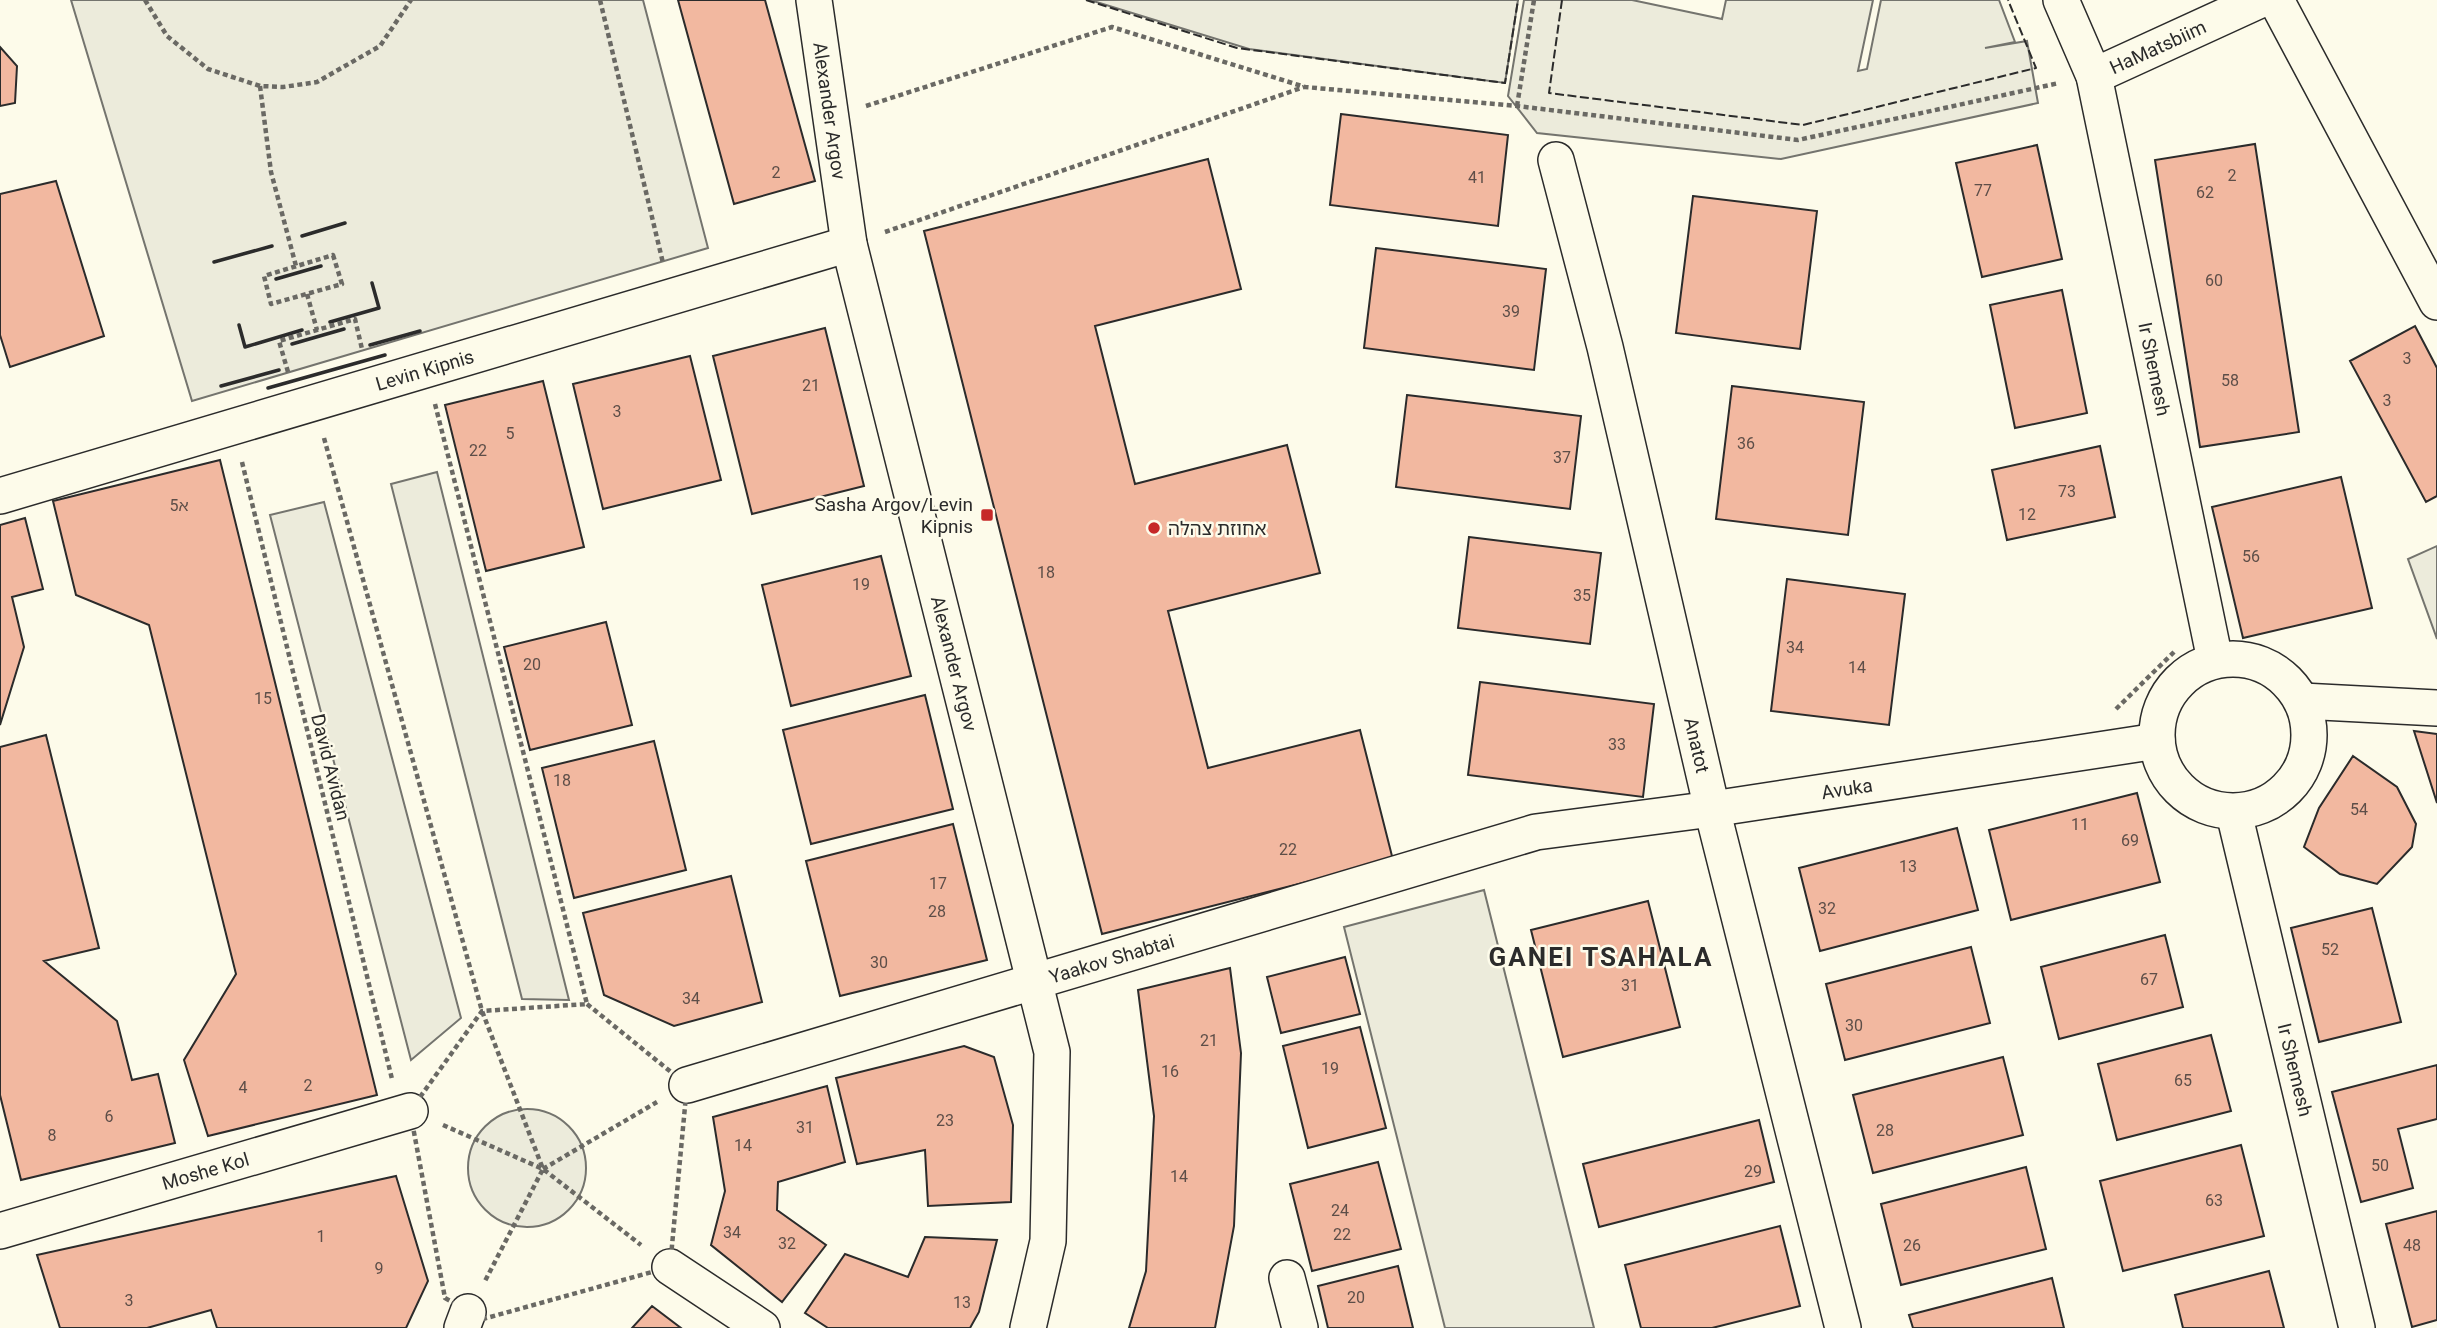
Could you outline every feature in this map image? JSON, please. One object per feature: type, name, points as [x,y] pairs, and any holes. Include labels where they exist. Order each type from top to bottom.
[{"type":"street","name":"Alexander Argov","points":[[814,0],[849,244],[1037,981],[1052,1052],[1048,1241],[1028,1328]]},
{"type":"street","name":"Ir Shemesh","points":[[2061,0],[2094,76],[2214,660]]},
{"type":"street","name":"HaMatsbiim","points":[[2094,76],[2260,0]]},
{"type":"street","points":[[2276,0],[2437,302]]},
{"type":"street","name":"Anatot","points":[[1556,160],[1605,347],[1712,809],[1843,1328]]},
{"type":"street","name":"Levin Kipnis","points":[[0,496],[849,244]]},
{"type":"street","points":[[2240,658],[2265,665],[2287,680],[2302,701],[2309,726],[2308,752],[2298,776],[2281,795],[2259,808],[2234,813],[2206,807],[2181,793],[2164,769],[2157,741],[2162,706],[2183,677],[2214,660],[2240,658]]},
{"type":"street","points":[[2302,701],[2437,708]]},
{"type":"street","name":"Avuka","points":[[1536,832],[1712,809],[2157,741]]},
{"type":"street","name":"Ir Shemesh","points":[[2234,813],[2357,1328]]},
{"type":"street","name":"Yaakov Shabtai","points":[[675,1092],[1536,832]]},
{"type":"street","name":"Moshe Kol","points":[[0,1231],[417,1116]]},
{"type":"street","points":[[659,1259],[762,1328]]},
{"type":"street","points":[[1287,1278],[1300,1328]]},
{"type":"path","points":[[145,0],[167,36],[208,69],[260,86],[283,87],[317,82],[380,46],[411,0]]},
{"type":"path","points":[[600,0],[669,298]]},
{"type":"path","points":[[1517,106],[1534,0]]},
{"type":"path","points":[[860,108],[1112,27],[1305,87],[1517,106],[1798,140],[2094,76]]},
{"type":"path","points":[[260,86],[271,172],[296,266]]},
{"type":"path","points":[[849,244],[1305,87]]},
{"type":"path","points":[[333,255],[342,284],[307,294],[271,304],[264,276],[333,255]]},
{"type":"path","points":[[307,294],[317,330]]},
{"type":"path","points":[[288,372],[279,341],[355,318],[363,352]]},
{"type":"path","points":[[426,368],[587,1004],[675,1092]]},
{"type":"path","points":[[314,402],[482,1011],[543,1169]]},
{"type":"path","name":"David Avidan","points":[[234,427],[417,1116],[445,1298],[471,1308]]},
{"type":"path","points":[[2110,714],[2206,621]]},
{"type":"path","points":[[482,1011],[587,1004]]},
{"type":"path","points":[[482,1011],[417,1116],[543,1169],[659,1259]]},
{"type":"path","points":[[659,1259],[483,1319],[471,1308],[543,1169],[675,1092]]},
{"type":"path","points":[[659,1259],[675,1092]]},
{"type":"shaded area","points":[[71,0],[643,0],[708,248],[192,401]]},
{"type":"shaded area","points":[[1090,0],[1518,0],[1505,83],[1249,49]]},
{"type":"shaded area","points":[[1524,0],[1632,0],[1722,19],[1726,0],[1873,0],[1858,71],[1867,69],[1881,0],[1999,0],[2015,42],[1985,48],[2027,41],[2038,103],[1781,159],[1537,133],[1508,96]]},
{"type":"shaded area","points":[[437,472],[569,1000],[522,999],[391,484]]},
{"type":"shaded area","points":[[324,502],[461,1018],[411,1060],[270,515]]},
{"type":"shaded area","points":[[2437,546],[2437,639],[2408,559]]},
{"type":"shaded area","points":[[1484,890],[1594,1328],[1445,1328],[1344,927]]},
{"type":"shaded area","points":[[527,1109],[550,1113],[569,1126],[582,1145],[586,1168],[582,1191],[569,1210],[550,1223],[527,1227],[504,1223],[485,1210],[472,1191],[468,1168],[472,1145],[485,1126],[504,1113]]},
{"type":"building","points":[[678,0],[765,0],[815,181],[734,204]]},
{"type":"building","points":[[0,47],[17,66],[15,103],[0,106]]},
{"type":"building","points":[[1341,114],[1508,135],[1498,226],[1330,205]]},
{"type":"building","points":[[2255,144],[2299,432],[2200,447],[2155,160]]},
{"type":"building","points":[[2037,145],[2062,259],[1982,277],[1956,163]]},
{"type":"building","name":"אחוזת צהלה","points":[[1208,159],[1241,289],[1095,326],[1135,484],[1287,445],[1320,573],[1168,611],[1208,768],[1360,730],[1393,860],[1102,934],[924,231]]},
{"type":"building","points":[[56,181],[104,336],[10,367],[0,335],[0,194]]},
{"type":"building","points":[[1693,196],[1817,211],[1800,349],[1676,333]]},
{"type":"building","points":[[1376,248],[1546,269],[1534,370],[1364,348]]},
{"type":"building","points":[[2062,290],[2087,413],[2015,428],[1990,305]]},
{"type":"building","points":[[2415,326],[2437,368],[2437,496],[2426,502],[2350,361]]},
{"type":"building","points":[[825,328],[864,486],[752,514],[713,356]]},
{"type":"building","points":[[690,356],[721,480],[603,509],[573,384]]},
{"type":"building","points":[[543,381],[584,547],[486,571],[445,405]]},
{"type":"building","points":[[1732,386],[1864,402],[1848,535],[1716,519]]},
{"type":"building","points":[[1407,395],[1581,416],[1570,509],[1396,487]]},
{"type":"building","points":[[2100,446],[2115,517],[2007,540],[1992,470]]},
{"type":"building","points":[[220,460],[377,1095],[208,1136],[184,1060],[236,974],[149,625],[76,595],[53,501]]},
{"type":"building","points":[[2341,477],[2372,608],[2243,638],[2212,507]]},
{"type":"building","points":[[25,518],[43,589],[12,597],[24,647],[0,725],[0,525]]},
{"type":"building","points":[[1469,537],[1601,553],[1590,644],[1458,628]]},
{"type":"building","points":[[881,556],[911,676],[791,706],[762,585]]},
{"type":"building","points":[[1787,579],[1905,594],[1889,725],[1771,711]]},
{"type":"building","points":[[606,622],[632,725],[530,750],[504,647]]},
{"type":"building","points":[[1480,682],[1654,704],[1643,797],[1468,775]]},
{"type":"building","points":[[925,695],[953,809],[811,844],[783,730]]},
{"type":"building","points":[[2414,731],[2437,734],[2437,803]]},
{"type":"building","points":[[46,735],[99,948],[44,961],[117,1021],[132,1080],[158,1074],[175,1143],[21,1180],[0,1095],[0,747]]},
{"type":"building","points":[[654,741],[686,870],[574,898],[542,768]]},
{"type":"building","points":[[2353,756],[2397,787],[2416,824],[2412,847],[2377,884],[2340,874],[2304,847],[2319,808]]},
{"type":"building","points":[[2137,793],[2160,882],[2011,920],[1989,830]]},
{"type":"building","points":[[953,824],[987,960],[840,996],[806,861]]},
{"type":"building","points":[[1957,828],[1978,910],[1820,951],[1799,868]]},
{"type":"building","points":[[731,876],[762,1002],[674,1026],[604,995],[583,913]]},
{"type":"building","points":[[1648,901],[1680,1027],[1563,1057],[1531,930]]},
{"type":"building","points":[[2372,908],[2401,1022],[2319,1042],[2291,928]]},
{"type":"building","points":[[2165,935],[2183,1007],[2059,1039],[2041,967]]},
{"type":"building","points":[[1971,947],[1990,1023],[1845,1060],[1826,984]]},
{"type":"building","points":[[1345,957],[1360,1014],[1281,1033],[1267,977]]},
{"type":"building","points":[[1230,968],[1241,1053],[1234,1226],[1215,1328],[1129,1328],[1146,1271],[1154,1116],[1138,990]]},
{"type":"building","points":[[1360,1027],[1386,1128],[1308,1148],[1283,1046]]},
{"type":"building","points":[[2211,1035],[2231,1111],[2117,1140],[2098,1064]]},
{"type":"building","points":[[964,1046],[994,1057],[1013,1125],[1011,1202],[928,1206],[925,1150],[857,1164],[836,1078]]},
{"type":"building","points":[[2003,1057],[2023,1135],[1873,1173],[1853,1095]]},
{"type":"building","points":[[2437,1065],[2437,1119],[2398,1129],[2413,1188],[2361,1202],[2332,1092]]},
{"type":"building","points":[[827,1086],[845,1162],[778,1182],[777,1210],[826,1245],[782,1302],[711,1245],[725,1191],[713,1117]]},
{"type":"building","points":[[1759,1120],[1774,1182],[1599,1227],[1583,1164]]},
{"type":"building","points":[[2241,1145],[2264,1236],[2123,1271],[2100,1181]]},
{"type":"building","points":[[1378,1162],[1401,1249],[1312,1271],[1290,1184]]},
{"type":"building","points":[[2026,1167],[2046,1249],[1901,1285],[1881,1204]]},
{"type":"building","points":[[396,1176],[428,1281],[406,1328],[217,1328],[211,1310],[147,1328],[60,1328],[37,1255]]},
{"type":"building","points":[[2437,1211],[2437,1320],[2412,1327],[2386,1224]]},
{"type":"building","points":[[1780,1226],[1800,1306],[1712,1328],[1641,1328],[1625,1265]]},
{"type":"building","points":[[925,1237],[997,1240],[979,1312],[970,1328],[828,1328],[805,1313],[845,1254],[908,1277]]},
{"type":"building","points":[[1398,1266],[1413,1328],[1328,1328],[1318,1286]]},
{"type":"building","points":[[2269,1271],[2284,1328],[2183,1328],[2175,1295]]},
{"type":"building","points":[[2052,1278],[2064,1328],[1913,1328],[1909,1315]]},
{"type":"building","points":[[652,1306],[681,1328],[632,1328]]},
{"type":"fence","points":[[1086,0],[1237,48],[1505,83],[1518,0]]},
{"type":"fence","points":[[1562,0],[1549,93],[1803,125],[2036,68],[2008,0]]},
{"type":"wall","points":[[302,236],[345,223]]},
{"type":"wall","points":[[214,262],[272,246]]},
{"type":"wall","points":[[276,279],[321,266]]},
{"type":"wall","points":[[330,322],[379,308],[372,283]]},
{"type":"wall","points":[[239,325],[245,347],[302,330]]},
{"type":"wall","points":[[292,344],[344,329]]},
{"type":"wall","points":[[370,345],[420,331]]},
{"type":"wall","points":[[268,388],[385,355]]},
{"type":"wall","points":[[221,386],[279,370]]},
{"type":"place","name":"Sasha Argov/Levin Kipnis","points":[[987,515]]},
{"type":"place","name":"אחוזת צהלה","points":[[1154,528]]},
{"type":"district","name":"GANEI TSAHALA","points":[[1601,957]]}]
